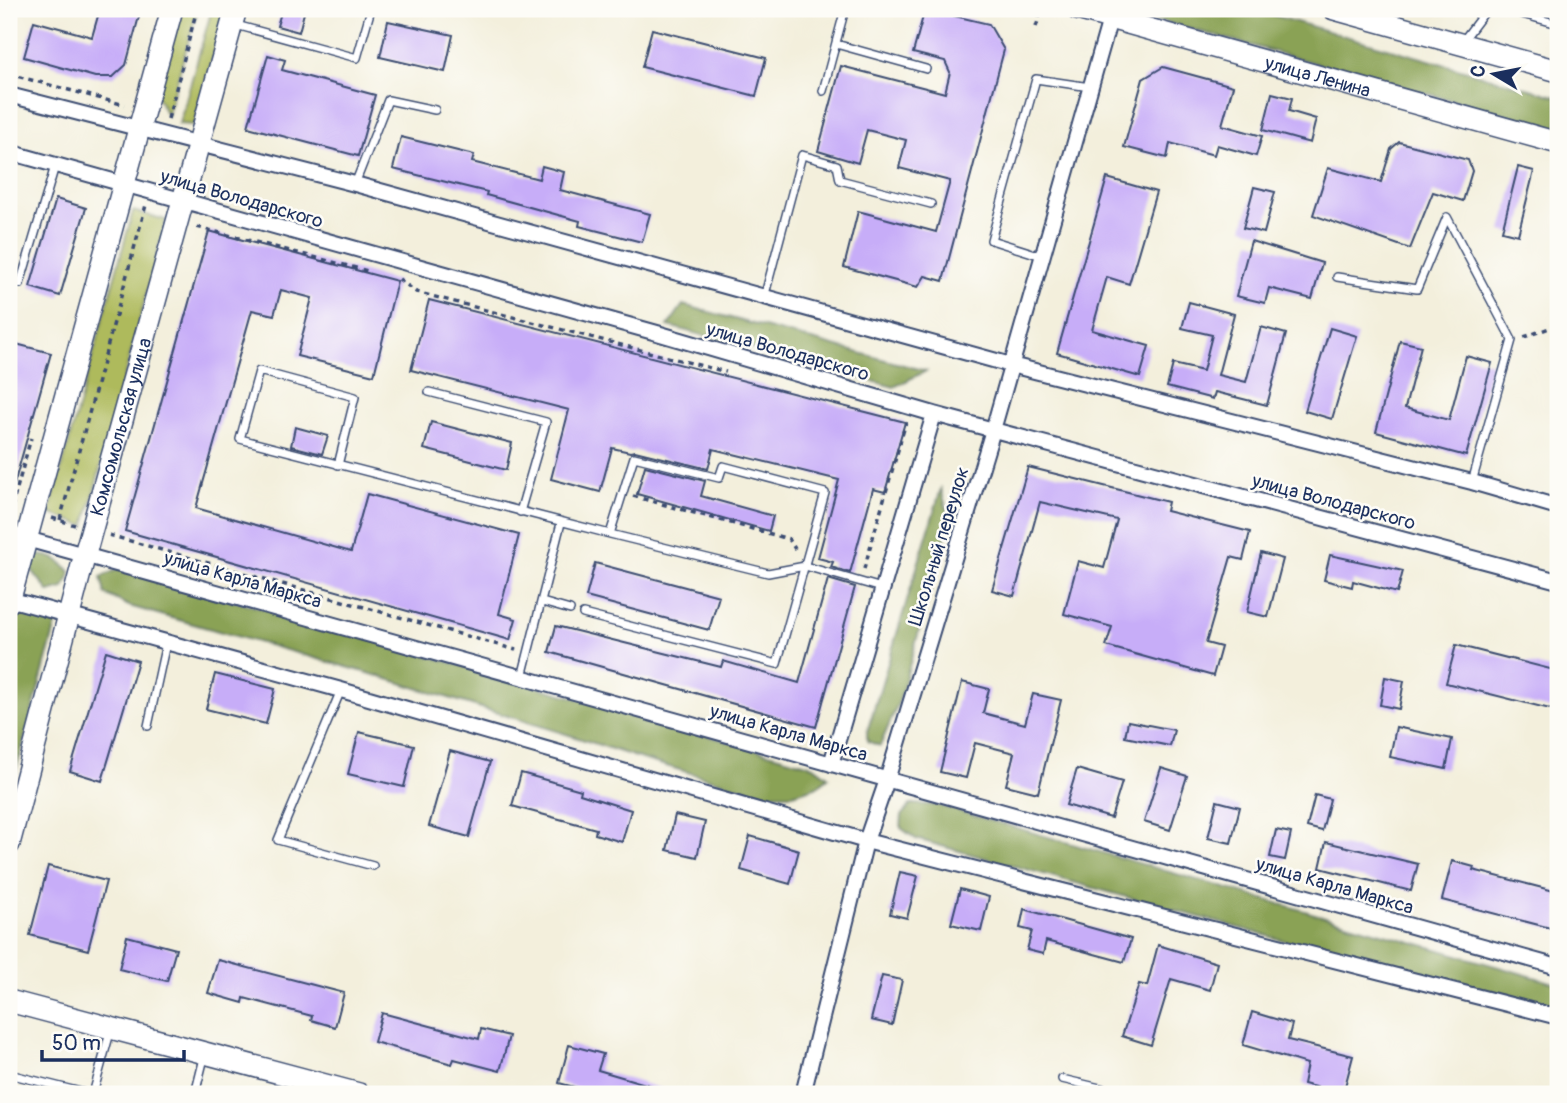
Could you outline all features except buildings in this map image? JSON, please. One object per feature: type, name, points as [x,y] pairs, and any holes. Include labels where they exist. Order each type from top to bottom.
[{"type":"street","points":[[172,9],[33,512],[18,537],[9,600],[341,690],[866,841],[1558,1017]]},
{"type":"street","name":"улица Ленина","points":[[1077,9],[1112,13],[1558,143]]},
{"type":"street","points":[[1334,9],[1558,71]]},
{"type":"street","name":"Школьный переулок","points":[[803,1094],[866,841],[993,430],[1112,13]]},
{"type":"street","name":"Комсомольская улица","points":[[9,844],[68,615],[234,16]]},
{"type":"street","name":"улица Володарского","points":[[9,95],[142,119],[164,135],[200,136],[355,184],[764,298],[1011,365],[1472,482],[1558,507]]},
{"type":"street","name":"улица Володарского","points":[[9,152],[657,333],[934,414],[1558,581]]},
{"type":"street","points":[[831,765],[934,414]]},
{"type":"street","name":"улица Карла Маркса","points":[[18,537],[1558,967]]},
{"type":"street","points":[[9,1001],[359,1094]]},
{"type":"lane","points":[[9,19],[12,9]]},
{"type":"lane","points":[[234,16],[357,58],[370,9]]},
{"type":"lane","points":[[823,91],[845,9]]},
{"type":"lane","points":[[1462,43],[1487,9]]},
{"type":"lane","points":[[1504,9],[1558,24]]},
{"type":"lane","points":[[836,44],[926,69]]},
{"type":"lane","points":[[1043,257],[991,240],[1036,79],[1091,87]]},
{"type":"lane","points":[[355,184],[388,100],[435,110]]},
{"type":"lane","points":[[764,298],[802,155],[837,165],[840,180],[931,204]]},
{"type":"lane","points":[[20,284],[55,165]]},
{"type":"lane","points":[[1337,277],[1417,289],[1447,216],[1512,340],[1472,482]]},
{"type":"lane","points":[[338,465],[355,397],[259,371],[240,439],[338,465],[561,523],[768,573],[805,566],[883,588]]},
{"type":"lane","points":[[429,392],[546,422],[520,512]]},
{"type":"lane","points":[[583,614],[777,664],[825,493],[723,466],[719,478],[634,457],[610,534]]},
{"type":"lane","points":[[522,677],[561,523]]},
{"type":"lane","points":[[541,602],[570,610]]},
{"type":"lane","points":[[148,726],[167,642]]},
{"type":"lane","points":[[341,690],[278,840],[373,866]]},
{"type":"lane","points":[[9,1074],[91,1094],[111,1028]]},
{"type":"lane","points":[[195,1094],[205,1053]]},
{"type":"lane","points":[[1062,1079],[1126,1094]]},
{"type":"path","points":[[164,135],[197,9]]},
{"type":"path","points":[[1027,9],[1041,11],[1036,27]]},
{"type":"path","points":[[9,74],[142,119]]},
{"type":"path","points":[[168,119],[200,136]]},
{"type":"path","points":[[60,520],[149,192]]},
{"type":"path","points":[[197,227],[373,273]]},
{"type":"path","points":[[386,276],[400,279],[416,292],[734,374]]},
{"type":"path","points":[[1512,340],[1558,325]]},
{"type":"path","points":[[860,582],[907,419]]},
{"type":"path","points":[[622,493],[789,538],[805,566]]},
{"type":"path","points":[[9,506],[528,654]]},
{"type":"green space","points":[[178,9],[198,9],[167,115],[153,89]]},
{"type":"green space","points":[[212,9],[226,9],[194,125],[179,124]]},
{"type":"green space","points":[[1141,9],[1251,9],[1558,97],[1558,129],[1139,15]]},
{"type":"green space","points":[[133,211],[166,220],[85,526],[49,513]]},
{"type":"green space","points":[[683,305],[926,371],[894,387],[668,326]]},
{"type":"green space","points":[[941,489],[950,520],[900,699],[880,746],[867,741],[867,732]]},
{"type":"green space","points":[[35,555],[51,557],[67,568],[71,573],[64,588],[49,592],[31,569]]},
{"type":"green space","points":[[120,568],[814,766],[829,777],[818,786],[793,794],[763,794],[642,759],[368,673],[129,606],[105,594],[101,577]]},
{"type":"green space","points":[[17,612],[57,621],[9,796],[9,643]]},
{"type":"green space","points":[[911,804],[937,805],[1558,984],[1558,1016],[916,839],[901,828],[902,815]]}]
